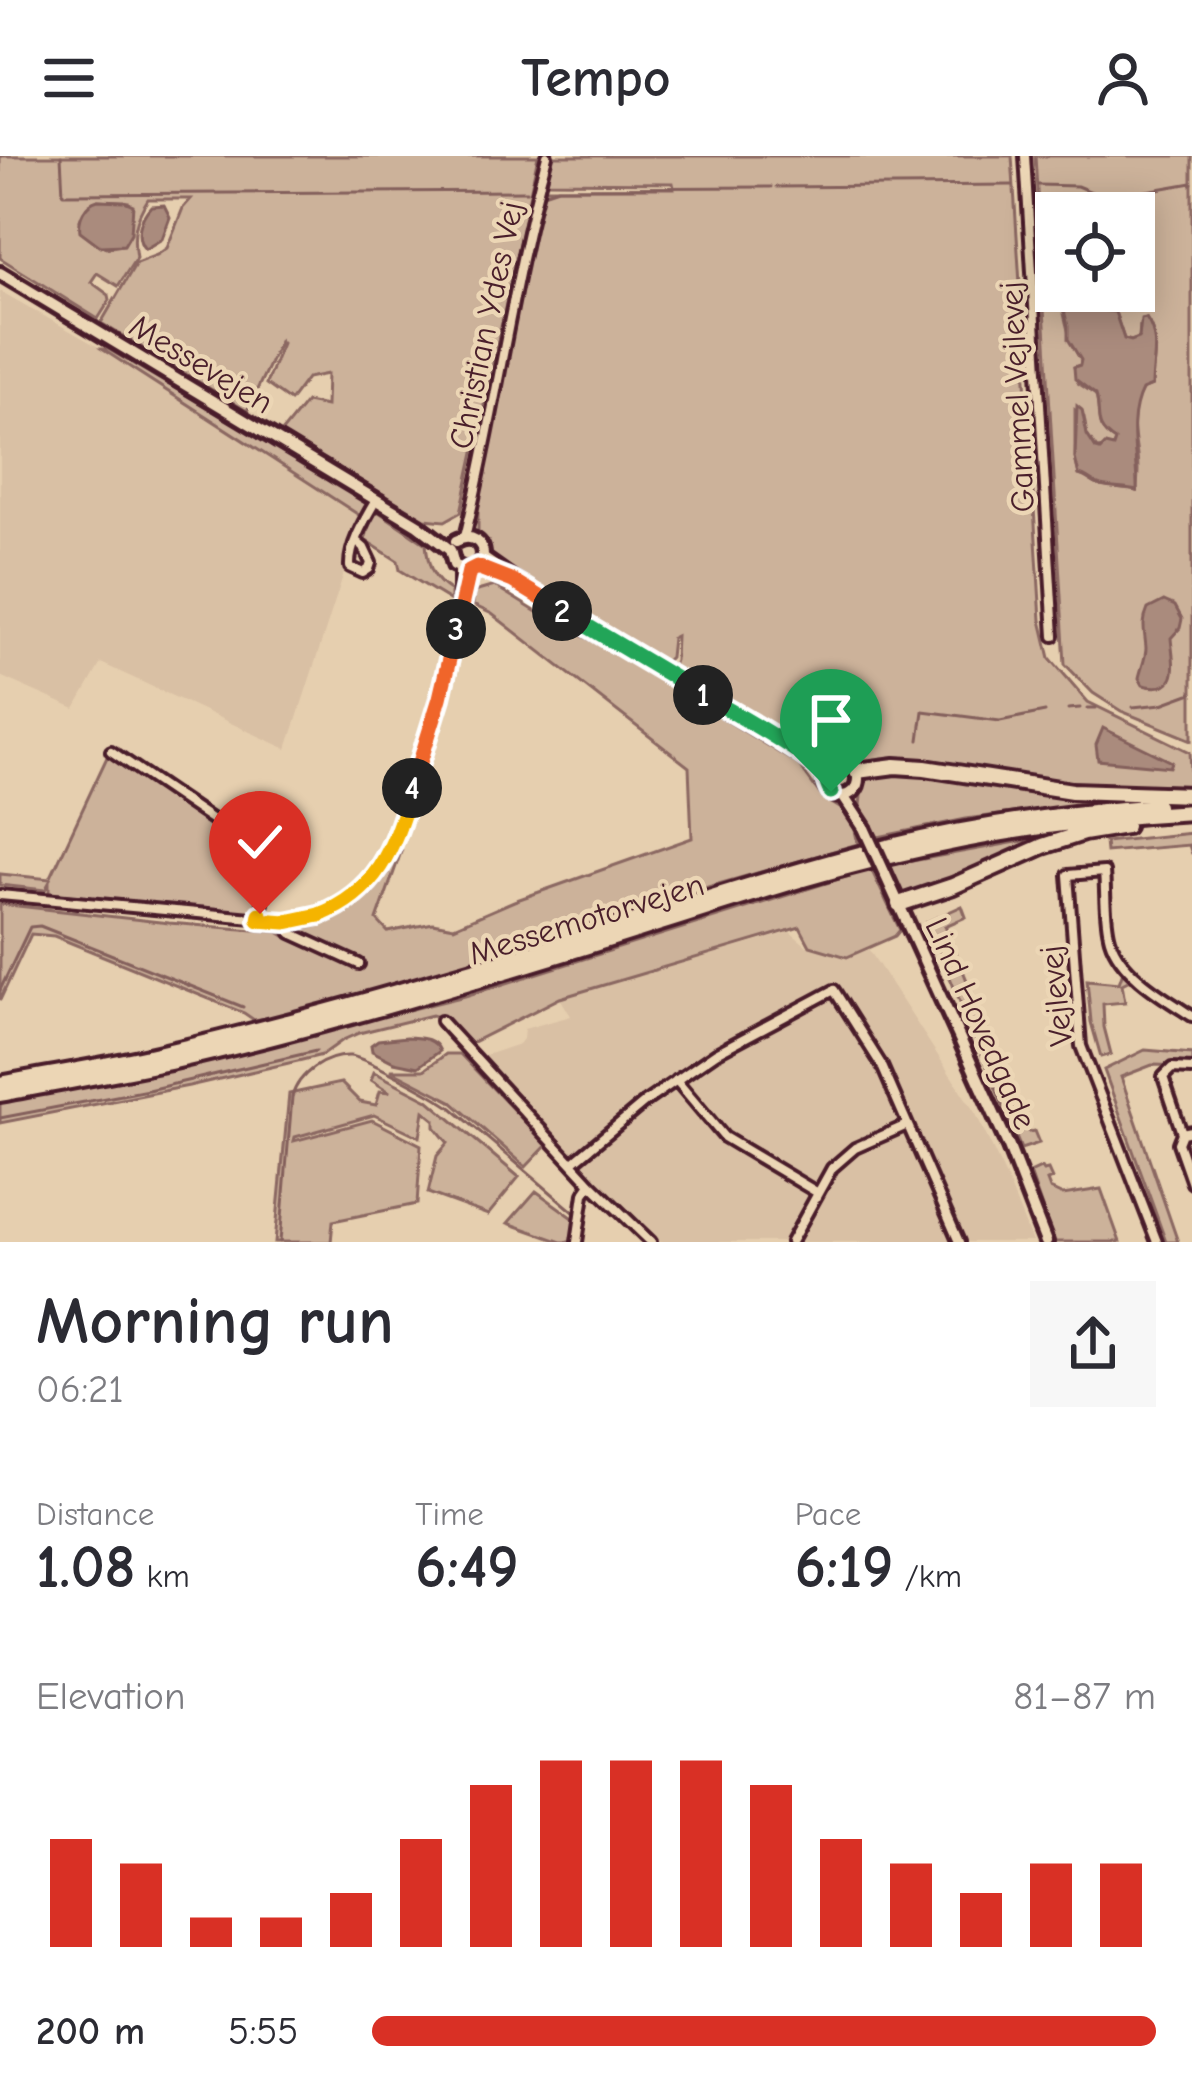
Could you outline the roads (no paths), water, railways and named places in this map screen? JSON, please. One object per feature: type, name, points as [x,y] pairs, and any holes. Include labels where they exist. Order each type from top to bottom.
[{"type":"highway","points":[[857,771],[925,768],[1072,791],[1192,799]]},
{"type":"highway","name":"Messemotorvejen","points":[[0,1084],[166,1052],[319,1015],[890,846],[989,825],[1192,799]]},
{"type":"highway","points":[[899,904],[1083,833],[1192,816]]},
{"type":"highway","name":"Messemotorvejen","points":[[0,1094],[168,1062],[322,1024],[895,855],[1098,820],[1192,816]]},
{"type":"main road","name":"Messevejen","points":[[0,273],[418,525],[461,542]]},
{"type":"main road","points":[[472,566],[482,546],[461,542],[451,560],[513,581],[828,770]]},
{"type":"main road","points":[[836,763],[848,763],[857,771],[858,782],[849,793],[826,787],[828,770],[836,763]]},
{"type":"main road","name":"Lind Hovedgade","points":[[849,793],[1009,1148],[1046,1242]]},
{"type":"street","name":"Christian Ydes Vej","points":[[461,542],[474,505],[508,318],[547,156]]},
{"type":"street","name":"Gammel Vejlevej","points":[[1025,156],[1054,636]]},
{"type":"street","points":[[356,542],[376,500]]},
{"type":"street","points":[[0,895],[286,922],[349,900],[386,860],[440,698],[472,566]]},
{"type":"street","points":[[111,751],[273,861],[259,920]]},
{"type":"street","name":"Vejlevej","points":[[1157,1242],[1081,1046],[1068,875],[1104,872],[1108,931],[1115,952],[1140,979],[1192,1016]]},
{"type":"street","points":[[286,922],[291,933],[359,964]]},
{"type":"street","points":[[572,1163],[645,1102],[716,1053],[834,990],[870,1043],[959,1242]]},
{"type":"street","points":[[441,1021],[591,1184],[652,1242]]},
{"type":"street","points":[[1192,1069],[1172,1068],[1163,1077],[1187,1132],[1178,1143],[1192,1183]]},
{"type":"street","points":[[676,1080],[724,1138],[818,1193]]},
{"type":"street","points":[[791,1242],[832,1168],[856,1148],[907,1125]]},
{"type":"street","points":[[577,1242],[584,1194],[591,1184]]},
{"type":"waterway","points":[[61,156],[63,194],[527,191]]},
{"type":"waterway","points":[[1038,185],[1077,186],[1106,198],[1192,183]]},
{"type":"waterway","points":[[776,187],[1013,185]]},
{"type":"waterway","points":[[546,192],[558,188],[771,187]]},
{"type":"waterway","points":[[1133,707],[1162,704],[1192,693]]},
{"type":"waterway","points":[[1068,709],[1080,708]]},
{"type":"waterway","points":[[1087,708],[1096,708]]},
{"type":"waterway","points":[[919,740],[923,711],[1000,721],[1045,712]]},
{"type":"waterway","points":[[0,990],[30,927],[40,926],[243,1007]]},
{"type":"waterway","points":[[0,1118],[316,1051]]},
{"type":"waterway","points":[[280,1242],[295,1089],[322,1062],[350,1056],[452,1108],[575,1213]]}]
